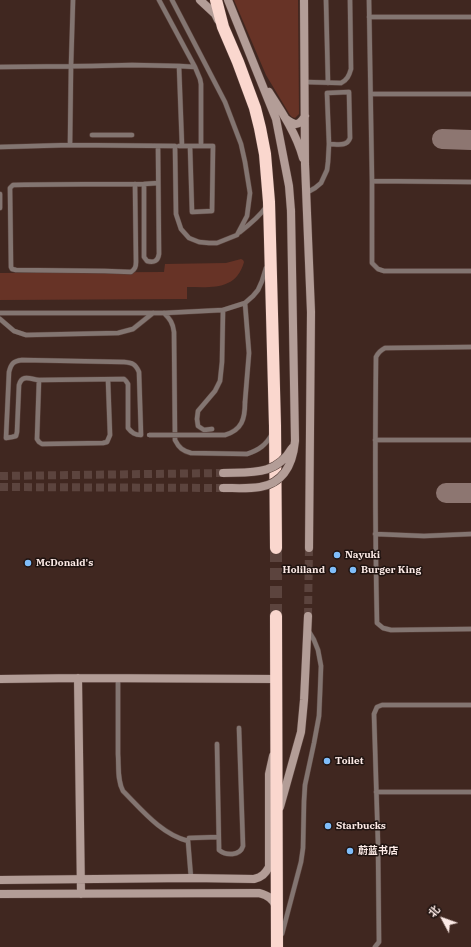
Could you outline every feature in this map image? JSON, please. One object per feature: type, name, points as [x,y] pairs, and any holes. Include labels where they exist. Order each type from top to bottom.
[{"type":"highway","points":[[216,0],[223,27],[255,108],[265,154],[270,202],[276,548]]},
{"type":"highway","points":[[276,616],[277,947]]},
{"type":"street","points":[[200,0],[215,14],[223,27]]},
{"type":"street","points":[[222,488],[260,487],[275,481],[283,475],[292,460],[295,441],[291,211],[289,186],[276,119],[228,0]]},
{"type":"street","points":[[304,0],[305,164],[311,312],[309,548]]},
{"type":"street","points":[[258,74],[286,119],[305,164]]},
{"type":"street","points":[[286,119],[294,124],[297,124],[300,123],[305,116]]},
{"type":"street","points":[[222,473],[256,472],[271,468],[279,464],[290,453],[295,441]]},
{"type":"street","points":[[277,819],[300,732],[304,700],[308,616]]},
{"type":"street","points":[[78,678],[81,894]]},
{"type":"street","points":[[0,679],[276,679]]},
{"type":"street","points":[[0,880],[191,878],[254,879],[260,877],[269,867],[268,774],[276,742]]},
{"type":"street","points":[[0,894],[259,893],[273,901],[277,910]]},
{"type":"lane","points":[[70,145],[73,0]]},
{"type":"lane","points":[[159,0],[200,79],[201,146]]},
{"type":"lane","points":[[172,0],[225,102],[241,144],[250,194],[247,216],[237,235]]},
{"type":"lane","points":[[326,0],[328,83]]},
{"type":"lane","points":[[305,82],[341,83],[345,81],[350,74],[350,0]]},
{"type":"lane","points":[[369,0],[372,263],[378,269],[384,271],[471,271]]},
{"type":"lane","points":[[369,17],[471,17]]},
{"type":"lane","points":[[0,67],[132,65],[195,67]]},
{"type":"lane","points":[[179,66],[182,146]]},
{"type":"lane","points":[[306,193],[321,183],[327,170],[329,144],[327,93],[349,92],[349,142],[346,144],[329,144]]},
{"type":"lane","points":[[371,94],[471,94]]},
{"type":"lane","points":[[92,135],[132,135]]},
{"type":"lane","points":[[0,146],[70,145],[212,146],[212,211],[192,212],[190,146]]},
{"type":"lane","points":[[144,184],[144,257],[147,261],[155,262],[159,254],[158,146]]},
{"type":"lane","points":[[175,146],[176,214],[181,229],[189,238],[199,242],[209,243],[217,242],[237,235],[252,223],[270,202]]},
{"type":"lane","points":[[372,181],[471,182]]},
{"type":"lane","points":[[135,184],[136,266],[134,270],[131,272],[105,270],[14,270],[11,267],[11,186],[158,183]]},
{"type":"lane","points":[[0,194],[0,208]]},
{"type":"lane","points":[[0,313],[164,313],[222,310],[245,303],[255,293],[262,281],[270,247]]},
{"type":"lane","points":[[149,435],[224,435],[233,432],[244,420],[249,353],[245,303]]},
{"type":"lane","points":[[212,429],[204,430],[198,426],[197,419],[198,411],[215,391],[220,381],[222,362],[222,310]]},
{"type":"lane","points":[[0,319],[14,331],[26,335],[118,334],[133,329],[152,313]]},
{"type":"lane","points":[[164,313],[173,324],[174,332],[175,440],[178,446],[191,453],[247,454],[263,446],[272,435],[275,426]]},
{"type":"lane","points":[[471,347],[385,348],[380,350],[376,357],[375,440],[377,623],[383,628],[391,630],[471,629]]},
{"type":"lane","points":[[22,360],[132,363],[136,366],[139,372],[141,435],[131,432],[128,428],[128,384],[124,379],[39,380],[22,378],[20,380],[17,432],[16,436],[6,438],[9,372],[13,363],[22,360]]},
{"type":"lane","points":[[39,380],[37,439],[42,444],[107,442],[110,435],[108,380]]},
{"type":"lane","points":[[375,440],[471,440]]},
{"type":"lane","points":[[375,534],[424,536],[471,534]]},
{"type":"lane","points":[[277,947],[301,862],[303,848],[305,785],[319,716],[321,666],[318,650],[308,628]]},
{"type":"lane","points":[[118,678],[119,782],[123,791],[158,826],[175,836],[188,841],[191,878]]},
{"type":"lane","points":[[375,947],[379,942],[374,714],[377,707],[382,704],[471,705]]},
{"type":"lane","points":[[217,744],[219,850],[224,853],[236,853],[241,851],[243,846],[239,728]]},
{"type":"lane","points":[[376,792],[471,792]]},
{"type":"lane","points":[[189,838],[218,837]]},
{"type":"shaded area","points":[[234,0],[298,0],[299,114],[295,118],[290,115],[266,75]]},
{"type":"shaded area","points":[[241,259],[244,262],[240,271],[229,283],[213,287],[187,287],[187,299],[0,300],[0,273],[164,272],[165,264],[226,263]]},
{"type":"taxiway","points":[[442,139],[471,140]]},
{"type":"taxiway","points":[[446,493],[471,493]]},
{"type":"tunnel","points":[[0,476],[223,473]]},
{"type":"tunnel","points":[[0,487],[223,488]]},
{"type":"tunnel","points":[[276,548],[276,616]]},
{"type":"tunnel","points":[[308,616],[309,548]]},
{"type":"place","name":"Nayuki","points":[[337,555]]},
{"type":"place","name":"McDonald's","points":[[28,563]]},
{"type":"place","name":"Holiland","points":[[333,570]]},
{"type":"place","name":"Burger King","points":[[353,570]]},
{"type":"place","name":"Toilet","points":[[327,761]]},
{"type":"place","name":"Starbucks","points":[[328,826]]},
{"type":"place","name":"蔚蓝书店","points":[[350,851]]}]
